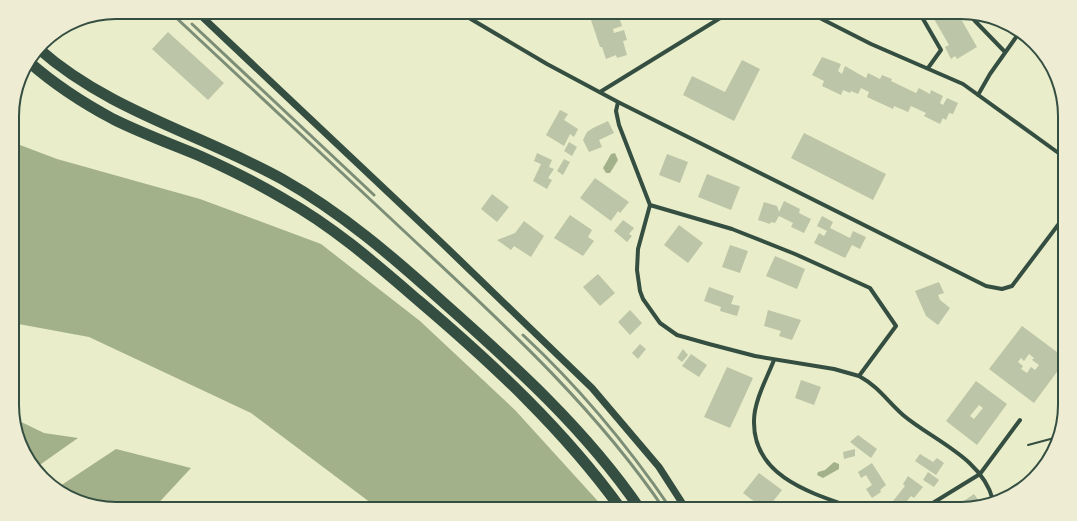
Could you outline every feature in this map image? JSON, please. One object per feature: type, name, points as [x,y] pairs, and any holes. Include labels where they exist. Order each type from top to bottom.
[{"type":"highway","points":[[43,52],[70,74],[115,102],[238,156],[284,180],[338,214],[376,243],[472,327],[543,393],[594,450],[635,502]]},
{"type":"highway","points":[[33,65],[66,90],[113,119],[244,177],[284,199],[335,231],[442,320],[520,392],[566,441],[615,502]]},
{"type":"street","points":[[204,19],[444,244],[592,388],[659,467],[682,502]]},
{"type":"street","points":[[471,19],[547,64],[618,102],[986,286],[997,289],[1006,289],[1014,284],[1058,225]]},
{"type":"street","points":[[600,92],[719,19]]},
{"type":"street","points":[[822,19],[871,44],[952,79],[978,95],[1058,153]]},
{"type":"street","points":[[923,19],[941,50],[928,68]]},
{"type":"street","points":[[974,20],[1005,52]]},
{"type":"street","points":[[978,95],[1016,36]]},
{"type":"street","points":[[618,102],[616,111],[619,125],[650,205],[638,249],[637,270],[640,290],[656,318],[678,335],[774,360],[834,369],[860,376],[877,386],[903,415],[968,461],[990,488],[992,497]]},
{"type":"street","points":[[650,205],[732,229],[795,254],[870,288],[896,326],[860,376]]},
{"type":"street","points":[[774,360],[759,399],[754,420],[756,442],[766,461],[780,476],[808,492],[837,502]]},
{"type":"street","points":[[934,502],[980,474],[1020,420]]},
{"type":"path","points":[[1028,445],[1052,439]]},
{"type":"shaded area","points":[[19,145],[57,159],[200,199],[321,244],[420,321],[515,410],[599,502],[370,502],[251,413],[89,337],[19,324]]},
{"type":"shaded area","points":[[615,153],[618,160],[610,173],[606,173],[603,168],[611,154]]},
{"type":"shaded area","points":[[21,422],[44,433],[78,438],[40,465],[29,448]]},
{"type":"shaded area","points":[[116,449],[191,468],[159,502],[116,502],[91,499],[61,485]]},
{"type":"shaded area","points":[[834,462],[839,464],[839,469],[823,478],[817,475],[818,472],[825,470]]},
{"type":"building","points":[[591,19],[620,19],[622,26],[613,29],[614,33],[624,30],[627,40],[623,41],[627,55],[617,58],[616,55],[606,59],[602,47],[600,47]]},
{"type":"building","points":[[934,19],[961,19],[977,47],[957,59],[955,56],[951,59],[945,47],[949,45]]},
{"type":"building","points":[[168,32],[224,83],[208,100],[152,49]]},
{"type":"building","points":[[822,57],[841,64],[838,71],[842,74],[845,66],[866,78],[868,73],[880,79],[882,75],[916,93],[919,88],[930,94],[931,90],[943,96],[940,103],[943,105],[947,98],[958,103],[953,114],[949,113],[946,120],[943,118],[940,124],[924,116],[926,113],[911,106],[908,112],[894,106],[893,109],[867,97],[869,92],[861,88],[858,94],[843,90],[841,95],[822,86],[824,81],[812,75]]},
{"type":"building","points":[[742,60],[760,69],[734,121],[683,95],[692,76],[725,92]]},
{"type":"building","points":[[560,110],[568,114],[564,120],[578,129],[574,137],[570,134],[564,146],[546,135]]},
{"type":"building","points":[[608,121],[614,133],[599,140],[602,147],[589,152],[583,140],[587,132]]},
{"type":"building","points":[[804,133],[886,174],[873,200],[791,158]]},
{"type":"building","points":[[569,142],[577,147],[572,156],[564,151]]},
{"type":"building","points":[[537,153],[552,160],[549,167],[554,169],[548,178],[552,180],[547,189],[533,181],[541,164],[534,161]]},
{"type":"building","points":[[667,154],[688,162],[680,183],[659,175]]},
{"type":"building","points":[[564,159],[570,162],[563,175],[557,171]]},
{"type":"building","points":[[707,174],[740,187],[731,210],[698,197]]},
{"type":"building","points":[[595,178],[629,202],[620,213],[618,211],[611,221],[580,198]]},
{"type":"building","points":[[492,194],[509,207],[497,222],[481,209]]},
{"type":"building","points":[[784,201],[800,209],[799,213],[811,219],[804,233],[791,227],[793,223],[779,216],[775,223],[771,222],[770,224],[758,220],[764,202],[777,206],[779,212]]},
{"type":"building","points":[[570,215],[592,230],[588,237],[594,241],[583,256],[554,238]]},
{"type":"building","points":[[822,216],[833,222],[830,228],[850,238],[853,231],[866,237],[860,249],[852,245],[845,258],[814,243],[819,233],[824,236],[827,231],[817,226]]},
{"type":"building","points":[[623,220],[634,228],[629,234],[632,236],[627,242],[614,231]]},
{"type":"building","points":[[524,221],[544,236],[531,257],[514,246],[511,250],[497,240],[515,233]]},
{"type":"building","points":[[679,225],[703,243],[688,263],[664,245]]},
{"type":"building","points":[[730,245],[748,251],[740,273],[722,267]]},
{"type":"building","points":[[775,256],[805,269],[797,289],[766,276]]},
{"type":"building","points":[[598,274],[615,293],[600,306],[583,287]]},
{"type":"building","points":[[939,282],[944,293],[938,295],[940,300],[950,308],[938,325],[926,316],[915,291]]},
{"type":"building","points":[[709,287],[734,296],[731,304],[740,306],[737,316],[720,311],[721,307],[704,301]]},
{"type":"building","points":[[630,310],[642,323],[630,335],[618,322]]},
{"type":"building","points":[[768,310],[801,320],[792,340],[779,336],[781,331],[764,326]]},
{"type":"building","points":[[1022,326],[1058,353],[1058,370],[1034,403],[989,369]],"holes":[[[1029,354],[1034,358],[1032,360],[1039,365],[1035,370],[1031,367],[1027,373],[1021,369],[1023,366],[1018,362],[1021,358],[1024,361]]]},
{"type":"building","points":[[640,344],[646,349],[638,359],[632,353]]},
{"type":"building","points":[[683,349],[688,355],[682,362],[677,358]]},
{"type":"building","points":[[691,354],[707,365],[699,377],[682,366]]},
{"type":"building","points":[[727,367],[753,378],[730,428],[704,417]]},
{"type":"building","points":[[801,380],[821,387],[814,405],[795,398]]},
{"type":"building","points":[[976,381],[1007,404],[977,445],[946,421]],"holes":[[[979,405],[983,408],[974,419],[970,416]]]},
{"type":"building","points":[[858,435],[877,449],[871,458],[850,442]]},
{"type":"building","points":[[855,449],[855,456],[844,459],[843,452]]},
{"type":"building","points":[[920,454],[933,462],[937,458],[944,463],[936,475],[915,461]]},
{"type":"building","points":[[872,463],[886,485],[880,490],[881,492],[872,498],[866,489],[872,485],[866,475],[861,478],[858,472]]},
{"type":"building","points":[[928,472],[939,480],[934,487],[923,480]]},
{"type":"building","points":[[759,473],[782,490],[773,502],[755,502],[743,493]]},
{"type":"building","points":[[908,476],[923,487],[914,498],[911,496],[906,502],[894,502],[893,501],[905,486],[903,484]]},
{"type":"building","points":[[974,494],[978,500],[968,502],[962,502]]},
{"type":"railway","points":[[177,19],[453,277],[550,371],[610,437],[638,472],[659,502]]},
{"type":"railway","points":[[192,24],[374,195]]},
{"type":"railway","points":[[523,335],[564,375],[602,418],[638,463],[666,502]]}]
